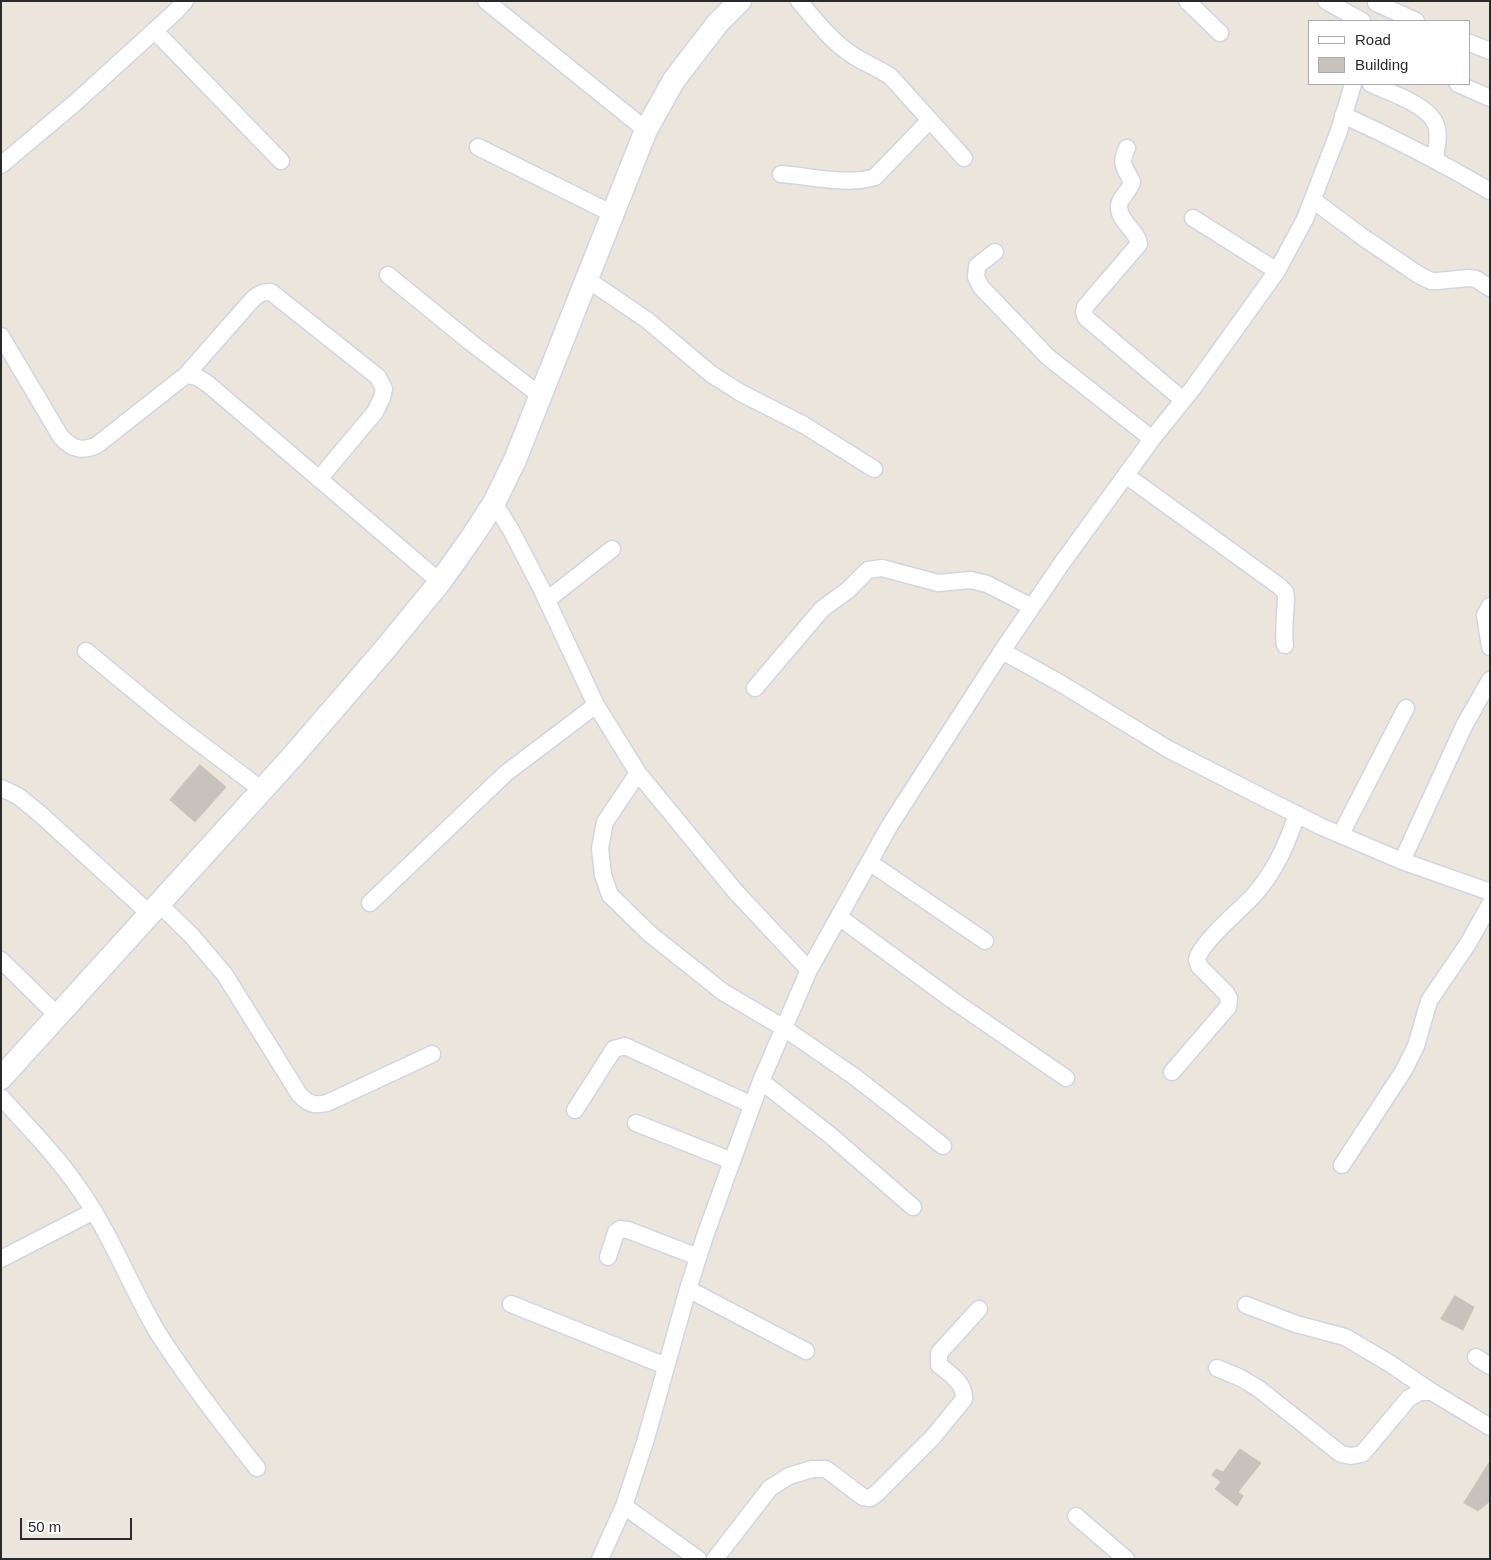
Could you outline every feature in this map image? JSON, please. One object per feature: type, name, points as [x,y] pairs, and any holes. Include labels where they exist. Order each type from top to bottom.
[{"type":"main road","points":[[1,1078],[262,790],[386,648],[440,582],[494,503],[515,460],[646,130],[674,80],[734,3]]},
{"type":"street","points":[[1,165],[76,102],[155,31],[185,1]]},
{"type":"street","points":[[486,1],[646,130]]},
{"type":"street","points":[[798,1],[847,51],[891,77],[964,158]]},
{"type":"street","points":[[1187,1],[1220,33]]},
{"type":"street","points":[[1326,1],[1360,20]]},
{"type":"street","points":[[1371,20],[1376,2],[1414,20]]},
{"type":"street","points":[[155,31],[282,161]]},
{"type":"street","points":[[1471,43],[1490,51]]},
{"type":"street","points":[[600,1559],[624,1506],[645,1442],[698,1257],[732,1161],[761,1081],[809,970],[913,788],[1002,651],[1062,563],[1277,270],[1306,219],[1353,85]]},
{"type":"street","points":[[1373,85],[1416,104],[1430,115],[1436,124],[1438,132],[1435,160]]},
{"type":"street","points":[[1460,85],[1490,98]]},
{"type":"street","points":[[1343,116],[1388,136],[1490,191]]},
{"type":"street","points":[[781,174],[865,180],[875,176],[930,120]]},
{"type":"street","points":[[478,147],[613,214]]},
{"type":"street","points":[[1127,148],[1122,158],[1122,165],[1132,182],[1131,187],[1119,204],[1119,209],[1120,214],[1138,238],[1139,244],[1086,307],[1084,312],[1086,318],[1183,400]]},
{"type":"street","points":[[1313,200],[1364,238],[1419,275],[1437,281],[1476,279],[1490,288]]},
{"type":"street","points":[[1193,218],[1277,270]]},
{"type":"street","points":[[995,252],[976,266],[976,276],[981,286],[1048,357],[1152,439]]},
{"type":"street","points":[[388,275],[469,341],[541,396]]},
{"type":"street","points":[[588,280],[647,320],[711,374],[741,393],[804,425],[874,469]]},
{"type":"street","points":[[1,336],[62,437],[69,445],[78,449],[88,449],[97,445],[186,375],[252,300],[259,294],[271,292],[378,377],[384,389],[375,412],[319,479]]},
{"type":"street","points":[[186,375],[197,377],[208,384],[440,582]]},
{"type":"street","points":[[1126,476],[1279,586],[1286,597],[1283,631],[1285,645]]},
{"type":"street","points":[[494,503],[511,530],[596,706],[638,773],[735,891],[809,970]]},
{"type":"street","points":[[546,600],[612,549]]},
{"type":"street","points":[[756,688],[822,609],[843,595],[868,570],[882,568],[938,583],[971,580],[987,584],[1032,607]]},
{"type":"street","points":[[1490,606],[1485,615],[1490,647]]},
{"type":"street","points":[[86,651],[172,722],[262,790]]},
{"type":"street","points":[[1002,651],[1060,683],[1168,749],[1297,814],[1402,860],[1490,892]]},
{"type":"street","points":[[1402,860],[1465,724],[1490,680]]},
{"type":"street","points":[[370,903],[505,774],[596,706]]},
{"type":"street","points":[[1341,834],[1406,708]]},
{"type":"street","points":[[638,773],[605,822],[600,848],[603,875],[610,895],[650,934],[723,992],[784,1028],[855,1077],[943,1146]]},
{"type":"street","points":[[1,788],[18,796],[154,909],[190,935],[225,975],[299,1094],[306,1101],[311,1104],[327,1103],[432,1054]]},
{"type":"street","points":[[1172,1072],[1228,1007],[1229,998],[1226,992],[1199,966],[1198,956],[1220,929],[1254,894],[1271,872],[1284,851],[1297,814]]},
{"type":"street","points":[[870,862],[985,941]]},
{"type":"street","points":[[1342,1165],[1404,1070],[1416,1046],[1429,1000],[1469,942],[1490,904]]},
{"type":"street","points":[[839,916],[951,999],[1066,1078]]},
{"type":"street","points":[[1,960],[58,1016]]},
{"type":"street","points":[[575,1110],[614,1049],[625,1046],[752,1105]]},
{"type":"street","points":[[761,1081],[824,1131],[913,1207]]},
{"type":"street","points":[[1,1097],[60,1163],[80,1190],[94,1211],[158,1331],[209,1406],[256,1468]]},
{"type":"street","points":[[636,1123],[732,1161]]},
{"type":"street","points":[[1,1259],[94,1211]]},
{"type":"street","points":[[608,1257],[616,1232],[620,1229],[628,1230],[698,1257]]},
{"type":"street","points":[[688,1289],[806,1351]]},
{"type":"street","points":[[511,1304],[666,1366]]},
{"type":"street","points":[[1246,1305],[1296,1324],[1345,1337],[1490,1427]]},
{"type":"street","points":[[715,1559],[770,1488],[789,1476],[812,1470],[826,1470],[863,1497],[870,1498],[876,1494],[933,1437],[964,1399],[965,1391],[960,1383],[939,1365],[939,1353],[979,1309]]},
{"type":"street","points":[[1476,1357],[1490,1366]]},
{"type":"street","points":[[1217,1368],[1240,1378],[1259,1390],[1341,1454],[1351,1456],[1362,1454],[1409,1398],[1420,1392],[1432,1392]]},
{"type":"street","points":[[624,1506],[698,1559]]},
{"type":"street","points":[[1076,1516],[1126,1559]]},
{"type":"building","points":[[200,765],[226,787],[195,822],[170,800]]},
{"type":"building","points":[[1455,1296],[1474,1307],[1463,1330],[1441,1319]]},
{"type":"building","points":[[1240,1449],[1261,1463],[1238,1492],[1243,1496],[1237,1506],[1215,1489],[1221,1482],[1212,1475],[1216,1469],[1223,1472]]},
{"type":"building","points":[[1489,1463],[1490,1501],[1478,1511],[1464,1503]]}]
